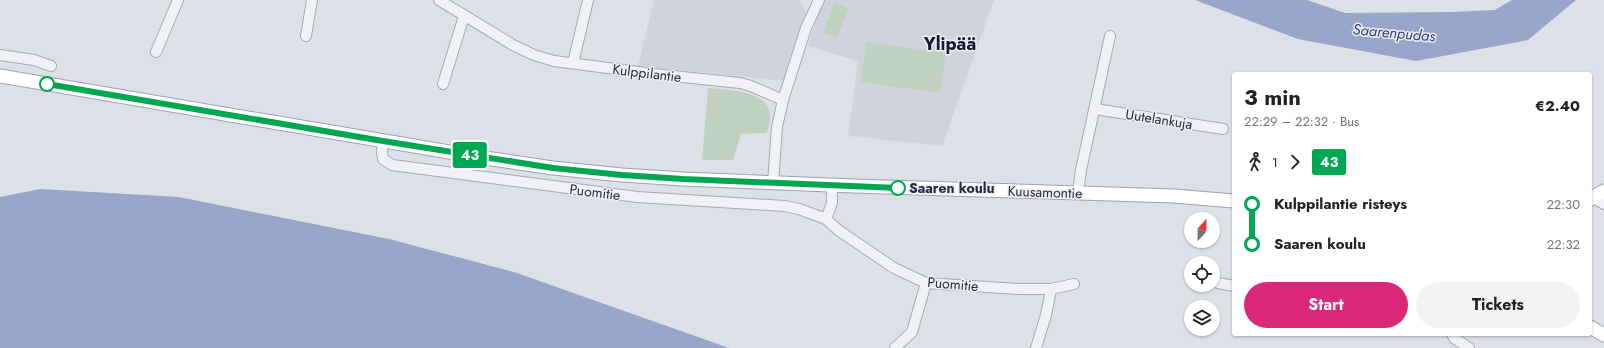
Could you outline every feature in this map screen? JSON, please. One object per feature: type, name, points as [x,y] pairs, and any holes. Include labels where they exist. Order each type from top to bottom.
[{"type":"main road","name":"Kuusamontie","points":[[0,76],[383,141],[568,170],[622,175],[832,186],[1174,196],[1232,201]]},
{"type":"main road","points":[[1592,328],[1604,335]]},
{"type":"street","points":[[156,52],[178,0]]},
{"type":"street","points":[[306,36],[312,0]]},
{"type":"street","name":"Kulppilantie","points":[[438,0],[513,45],[534,55],[573,63],[670,76],[740,83],[751,86],[783,100]]},
{"type":"street","points":[[573,63],[588,0]]},
{"type":"street","points":[[773,183],[777,127],[783,100],[806,28],[819,0]]},
{"type":"street","points":[[443,84],[464,16]]},
{"type":"street","points":[[1078,193],[1081,170],[1110,36]]},
{"type":"street","points":[[0,55],[34,60],[51,66]]},
{"type":"street","name":"Uutelankuja","points":[[1094,109],[1223,129]]},
{"type":"street","name":"Puomitie","points":[[383,141],[383,159],[392,165],[637,197],[785,206],[800,209],[826,219],[838,230],[894,268],[926,283],[1019,289],[1051,289],[1074,284]]},
{"type":"street","points":[[826,219],[832,203],[832,186]]},
{"type":"street","points":[[895,348],[912,332],[926,283]]},
{"type":"street","points":[[1220,283],[1232,286]]},
{"type":"street","points":[[1036,348],[1046,315],[1051,289]]},
{"type":"street","points":[[1453,336],[1469,348]]},
{"type":"shaded area","points":[[654,0],[800,0],[806,13],[785,81],[638,66]]},
{"type":"shaded area","name":"Saaren koulu","points":[[812,0],[994,0],[942,146],[848,136],[858,61],[808,46],[818,13]]},
{"type":"green space","points":[[834,2],[849,8],[837,38],[823,33]]},
{"type":"green space","points":[[866,42],[946,53],[940,93],[861,82]]},
{"type":"green space","points":[[708,88],[746,93],[763,102],[768,109],[770,120],[767,133],[741,134],[733,160],[702,160]]},
{"type":"water","name":"Saarenpudas","points":[[1195,0],[1307,0],[1345,13],[1495,10],[1512,0],[1576,0],[1528,40],[1416,61],[1298,39]]},
{"type":"water","points":[[40,189],[179,197],[389,239],[514,272],[729,348],[0,348],[0,197]]},
{"type":"bus line","name":"43","points":[[47,84],[479,157],[553,168],[683,179],[898,188]]},
{"type":"place","name":"Saaren koulu","points":[[898,188]]},
{"type":"district","name":"Ylipää","points":[[950,44]]}]
